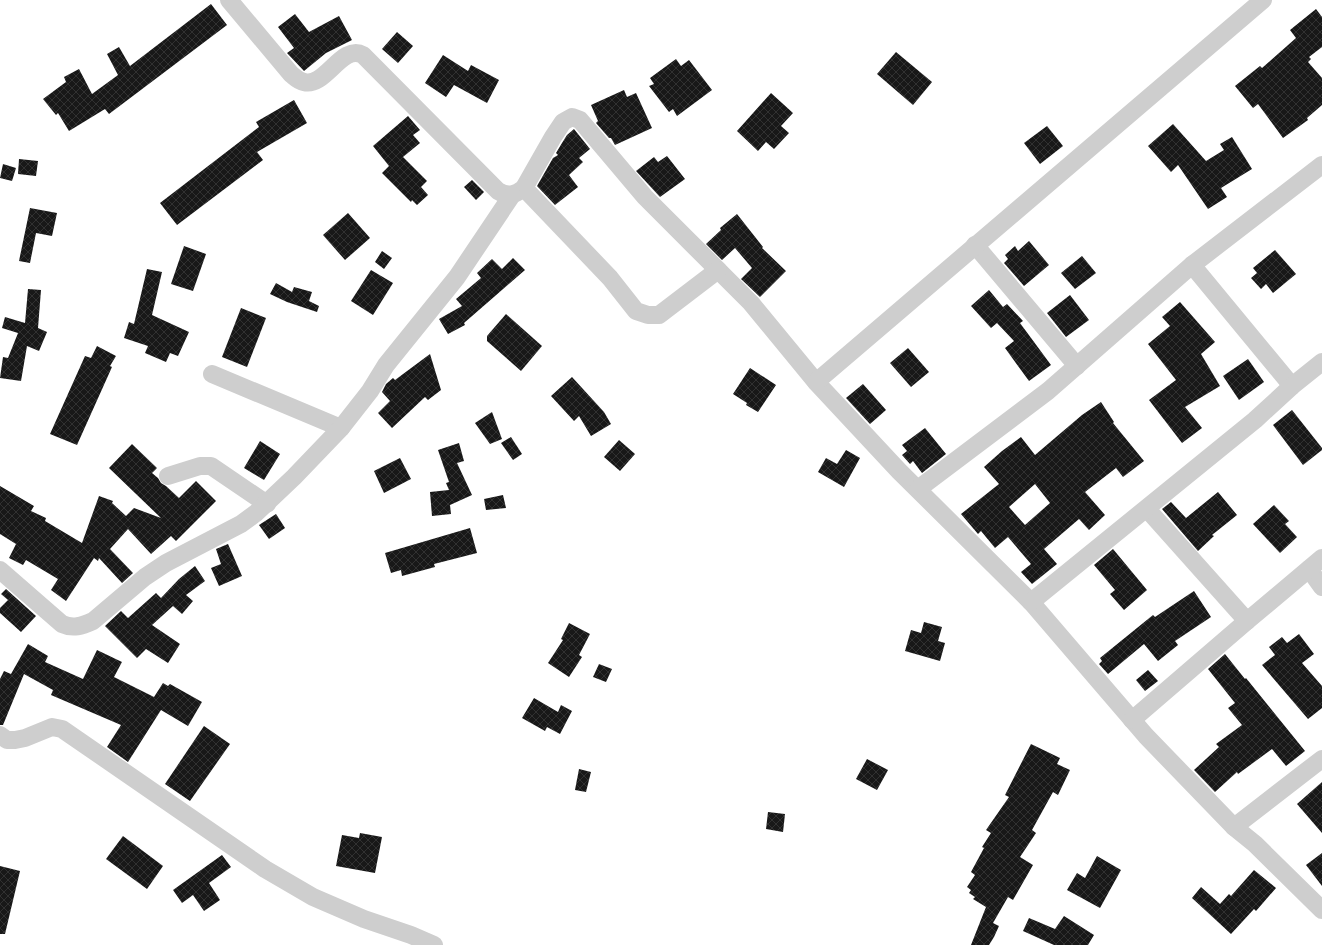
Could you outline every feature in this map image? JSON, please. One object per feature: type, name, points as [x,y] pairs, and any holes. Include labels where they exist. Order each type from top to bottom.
[{"type":"street","points":[[229,0],[291,74],[305,83],[312,82],[349,54],[359,53],[363,55],[498,191],[504,194],[518,191]]},
{"type":"street","points":[[816,382],[1263,0]]},
{"type":"street","points":[[0,570],[62,624],[68,627],[81,626],[93,621],[145,577],[166,563],[241,524],[267,504],[341,428],[370,391],[386,365],[457,277],[518,191],[563,122],[572,117],[576,118],[644,197],[751,303],[816,382],[899,471],[1031,602],[1146,736],[1234,827],[1255,844],[1322,910]]},
{"type":"street","points":[[918,489],[1048,391],[1192,265],[1322,165]]},
{"type":"street","points":[[518,191],[610,278],[636,311],[648,315],[659,315],[718,270]]},
{"type":"street","points":[[976,245],[1077,366]]},
{"type":"street","points":[[1192,265],[1292,386]]},
{"type":"street","points":[[1031,602],[1255,420],[1292,386],[1322,362]]},
{"type":"street","points":[[212,374],[341,428]]},
{"type":"street","points":[[168,476],[200,466],[211,466],[267,504]]},
{"type":"street","points":[[1147,509],[1247,621]]},
{"type":"street","points":[[1132,720],[1315,564],[1322,587]]},
{"type":"street","points":[[0,735],[7,740],[15,740],[25,738],[52,727],[62,729],[265,869],[313,897],[364,919],[411,935],[434,945]]},
{"type":"street","points":[[1234,827],[1322,759]]},
{"type":"building","points":[[211,4],[227,25],[109,114],[105,109],[69,131],[58,113],[56,115],[43,99],[66,82],[64,77],[79,69],[92,94],[118,75],[107,54],[119,47],[130,66]]},
{"type":"building","points":[[1316,9],[1322,17],[1322,47],[1309,57],[1311,59],[1308,62],[1322,78],[1322,105],[1307,118],[1308,120],[1283,138],[1258,104],[1253,108],[1235,86],[1260,66],[1262,68],[1296,38],[1290,30]]},
{"type":"building","points":[[295,14],[309,32],[339,16],[352,40],[326,53],[304,71],[287,53],[294,48],[278,27]]},
{"type":"building","points":[[397,32],[413,46],[398,63],[382,49]]},
{"type":"building","points":[[896,52],[932,82],[913,105],[877,74]]},
{"type":"building","points":[[443,55],[468,71],[471,65],[499,80],[487,103],[454,85],[446,97],[425,83]]},
{"type":"building","points":[[676,59],[681,66],[689,60],[712,90],[677,116],[673,109],[669,112],[649,86],[654,84],[650,78]]},
{"type":"building","points":[[624,90],[627,97],[636,93],[652,128],[615,145],[611,138],[609,138],[596,123],[598,121],[591,105]]},
{"type":"building","points":[[771,93],[793,113],[781,126],[789,133],[774,149],[766,142],[758,151],[737,131]]},
{"type":"building","points":[[294,100],[307,123],[257,152],[263,160],[177,225],[160,203],[259,127],[256,122]]},
{"type":"building","points":[[408,116],[420,130],[413,135],[420,143],[403,157],[427,181],[421,187],[428,195],[417,205],[412,200],[411,202],[382,173],[389,166],[373,146]]},
{"type":"building","points":[[1173,124],[1206,161],[1224,150],[1220,144],[1232,137],[1252,169],[1221,188],[1227,197],[1208,209],[1178,165],[1171,172],[1148,146]]},
{"type":"building","points":[[1047,126],[1063,146],[1040,164],[1024,143]]},
{"type":"building","points":[[574,129],[590,149],[579,158],[583,162],[569,175],[578,187],[555,205],[537,186],[553,158],[558,155],[556,153],[567,135]]},
{"type":"building","points":[[667,156],[685,179],[660,197],[636,171],[654,157],[658,162]]},
{"type":"building","points":[[19,159],[38,161],[36,176],[18,174]]},
{"type":"building","points":[[3,164],[16,168],[12,181],[0,178]]},
{"type":"building","points":[[472,180],[484,192],[476,200],[464,187]]},
{"type":"building","points":[[30,208],[57,213],[52,236],[36,233],[30,263],[19,261]]},
{"type":"building","points":[[348,213],[370,238],[345,260],[323,235]]},
{"type":"building","points":[[737,214],[763,247],[762,248],[786,271],[760,297],[741,279],[752,268],[735,248],[722,260],[706,244],[721,230],[720,228]]},
{"type":"building","points":[[1029,241],[1049,265],[1024,286],[1004,263],[1008,259],[1005,255],[1015,246],[1018,251]]},
{"type":"building","points":[[184,246],[206,254],[193,291],[171,284]]},
{"type":"building","points":[[1275,250],[1296,274],[1273,293],[1266,284],[1261,289],[1251,278],[1257,273],[1253,268]]},
{"type":"building","points":[[382,251],[392,258],[384,269],[375,262]]},
{"type":"building","points":[[1082,256],[1096,273],[1075,289],[1061,273]]},
{"type":"building","points":[[513,258],[525,270],[464,323],[465,325],[448,334],[439,319],[462,306],[456,299],[481,278],[477,273],[492,259],[502,269]]},
{"type":"building","points":[[147,269],[162,272],[152,315],[189,332],[178,356],[170,353],[166,362],[145,353],[148,346],[124,338],[129,322],[134,324]]},
{"type":"building","points":[[371,270],[393,283],[373,315],[351,301]]},
{"type":"building","points":[[276,283],[292,292],[294,287],[312,292],[309,301],[319,306],[317,312],[287,302],[270,294]]},
{"type":"building","points":[[28,289],[41,290],[38,328],[47,332],[39,351],[27,346],[21,381],[0,378],[3,357],[8,358],[18,333],[2,328],[5,317],[25,323]]},
{"type":"building","points":[[989,290],[1003,307],[1007,304],[1023,321],[1020,323],[1051,365],[1029,381],[1005,348],[1014,341],[997,323],[991,328],[971,306]]},
{"type":"building","points":[[1070,295],[1089,320],[1066,337],[1047,313]]},
{"type":"building","points":[[1180,302],[1215,342],[1201,354],[1220,386],[1185,407],[1202,428],[1182,443],[1149,400],[1176,380],[1148,344],[1170,326],[1162,317]]},
{"type":"building","points":[[241,308],[266,318],[247,367],[222,357]]},
{"type":"building","points":[[506,314],[542,346],[521,371],[487,341],[487,336]]},
{"type":"building","points":[[97,346],[116,356],[110,366],[112,367],[77,445],[50,434],[85,356],[91,358]]},
{"type":"building","points":[[908,348],[929,372],[911,387],[890,363]]},
{"type":"building","points":[[430,354],[441,390],[428,400],[425,397],[392,428],[378,413],[390,401],[382,392],[386,384],[393,378],[395,380]]},
{"type":"building","points":[[1248,359],[1264,382],[1239,400],[1223,376]]},
{"type":"building","points":[[750,368],[776,385],[758,412],[746,405],[747,403],[733,394]]},
{"type":"building","points":[[572,377],[604,412],[611,424],[591,436],[579,416],[574,421],[551,396]]},
{"type":"building","points":[[863,384],[886,410],[870,424],[846,398]]},
{"type":"building","points":[[1101,402],[1114,422],[1113,423],[1144,461],[1123,477],[1116,468],[1085,492],[1105,515],[1089,530],[1079,519],[1044,549],[1057,564],[1032,584],[1021,572],[1031,564],[1008,537],[995,548],[981,531],[978,534],[961,514],[999,484],[984,467],[1002,451],[1021,437],[1035,455],[1082,415]],"holes":[[[1035,484],[1050,503],[1025,525],[1009,507]]]},
{"type":"building","points":[[1292,410],[1322,448],[1322,450],[1303,465],[1273,425]]},
{"type":"building","points":[[492,412],[502,439],[490,444],[475,423]]},
{"type":"building","points":[[925,428],[946,454],[922,473],[913,461],[910,464],[902,455],[907,451],[902,445]]},
{"type":"building","points":[[511,437],[522,454],[513,460],[501,443]]},
{"type":"building","points":[[619,440],[635,454],[620,471],[604,457]]},
{"type":"building","points":[[260,441],[280,454],[264,480],[244,468]]},
{"type":"building","points":[[459,443],[464,461],[457,463],[472,495],[450,505],[451,514],[432,516],[430,492],[449,490],[446,483],[449,482],[438,450]]},
{"type":"building","points":[[132,444],[157,468],[152,473],[161,483],[179,498],[196,481],[216,501],[176,541],[171,536],[151,554],[128,529],[110,549],[133,573],[122,583],[99,558],[98,561],[94,558],[66,601],[51,590],[58,579],[26,560],[23,565],[9,558],[16,544],[0,534],[0,486],[34,506],[31,511],[46,518],[45,521],[82,543],[99,496],[113,501],[112,503],[126,516],[134,508],[161,518],[109,468]]},
{"type":"building","points":[[846,450],[860,458],[844,487],[818,472],[826,458],[837,464]]},
{"type":"building","points":[[400,458],[411,479],[384,493],[374,471]]},
{"type":"building","points":[[1218,492],[1237,515],[1212,535],[1214,536],[1198,551],[1162,509],[1171,502],[1186,518]]},
{"type":"building","points":[[503,495],[506,508],[486,510],[484,499]]},
{"type":"building","points":[[1274,505],[1289,521],[1285,524],[1297,537],[1280,553],[1253,524]]},
{"type":"building","points":[[276,514],[285,528],[269,539],[259,525]]},
{"type":"building","points":[[470,528],[477,553],[434,564],[435,567],[402,576],[401,570],[391,573],[385,553]]},
{"type":"building","points":[[228,544],[242,576],[219,586],[211,568],[221,564],[216,549]]},
{"type":"building","points":[[1113,549],[1147,590],[1124,610],[1110,594],[1115,590],[1094,565]]},
{"type":"building","points":[[195,566],[205,581],[186,595],[193,601],[182,614],[173,606],[152,625],[180,644],[168,663],[146,649],[137,658],[105,626],[121,611],[128,618],[156,593],[161,598],[179,579]]},
{"type":"building","points":[[6,589],[36,616],[21,632],[0,613],[0,608],[8,600],[1,594]]},
{"type":"building","points":[[1194,591],[1211,617],[1175,641],[1178,645],[1158,661],[1144,644],[1108,674],[1099,664],[1102,661],[1100,658],[1153,615],[1155,617]]},
{"type":"building","points":[[924,622],[942,627],[938,641],[945,643],[940,661],[905,651],[911,630],[921,633]]},
{"type":"building","points":[[569,623],[590,634],[579,655],[582,657],[569,677],[548,663],[563,640],[561,639]]},
{"type":"building","points":[[1299,634],[1314,654],[1302,663],[1322,686],[1322,708],[1308,719],[1262,665],[1275,655],[1269,647],[1282,637],[1287,643]]},
{"type":"building","points":[[28,644],[48,656],[45,662],[83,679],[97,650],[122,662],[114,677],[154,697],[163,683],[168,686],[170,684],[202,702],[188,726],[161,710],[128,762],[107,747],[121,725],[51,695],[53,690],[24,674],[3,725],[0,725],[0,679],[4,671],[11,674]]},
{"type":"building","points":[[1225,654],[1305,751],[1286,766],[1272,749],[1238,774],[1237,772],[1215,792],[1194,770],[1219,747],[1216,744],[1242,725],[1228,708],[1235,703],[1208,669]]},
{"type":"building","points":[[599,664],[612,669],[606,682],[593,677]]},
{"type":"building","points":[[1148,670],[1158,681],[1145,691],[1136,680]]},
{"type":"building","points":[[534,698],[558,712],[561,705],[572,711],[560,734],[547,727],[545,731],[522,718]]},
{"type":"building","points":[[204,726],[230,744],[190,801],[165,784]]},
{"type":"building","points":[[1031,744],[1060,758],[1057,764],[1070,770],[1058,795],[1053,792],[1032,830],[1036,833],[1020,857],[1033,865],[1013,900],[1008,897],[993,923],[999,926],[994,937],[989,945],[971,945],[986,907],[973,899],[975,897],[969,893],[971,890],[967,887],[975,875],[971,872],[984,848],[982,847],[991,833],[986,830],[1009,797],[1005,795]]},
{"type":"building","points":[[867,759],[888,770],[877,790],[856,779]]},
{"type":"building","points":[[579,769],[591,772],[586,792],[575,790]]},
{"type":"building","points":[[1322,782],[1322,833],[1297,804]]},
{"type":"building","points":[[768,812],[785,814],[783,832],[766,829]]},
{"type":"building","points":[[360,833],[382,837],[375,873],[336,866],[342,835],[359,838]]},
{"type":"building","points":[[123,836],[163,866],[147,889],[106,859]]},
{"type":"building","points":[[1322,853],[1322,886],[1306,865]]},
{"type":"building","points":[[222,855],[231,867],[209,883],[220,900],[204,911],[193,895],[182,903],[173,890]]},
{"type":"building","points":[[1097,856],[1121,870],[1100,908],[1067,890],[1077,873],[1085,878]]},
{"type":"building","points":[[0,866],[20,871],[5,934],[0,934]]},
{"type":"building","points":[[1254,870],[1276,888],[1256,911],[1254,909],[1231,934],[1192,898],[1201,887],[1220,904],[1229,894],[1231,896]]},
{"type":"building","points":[[1064,916],[1094,935],[1088,945],[1054,945],[1023,931],[1029,918],[1055,929]]}]
